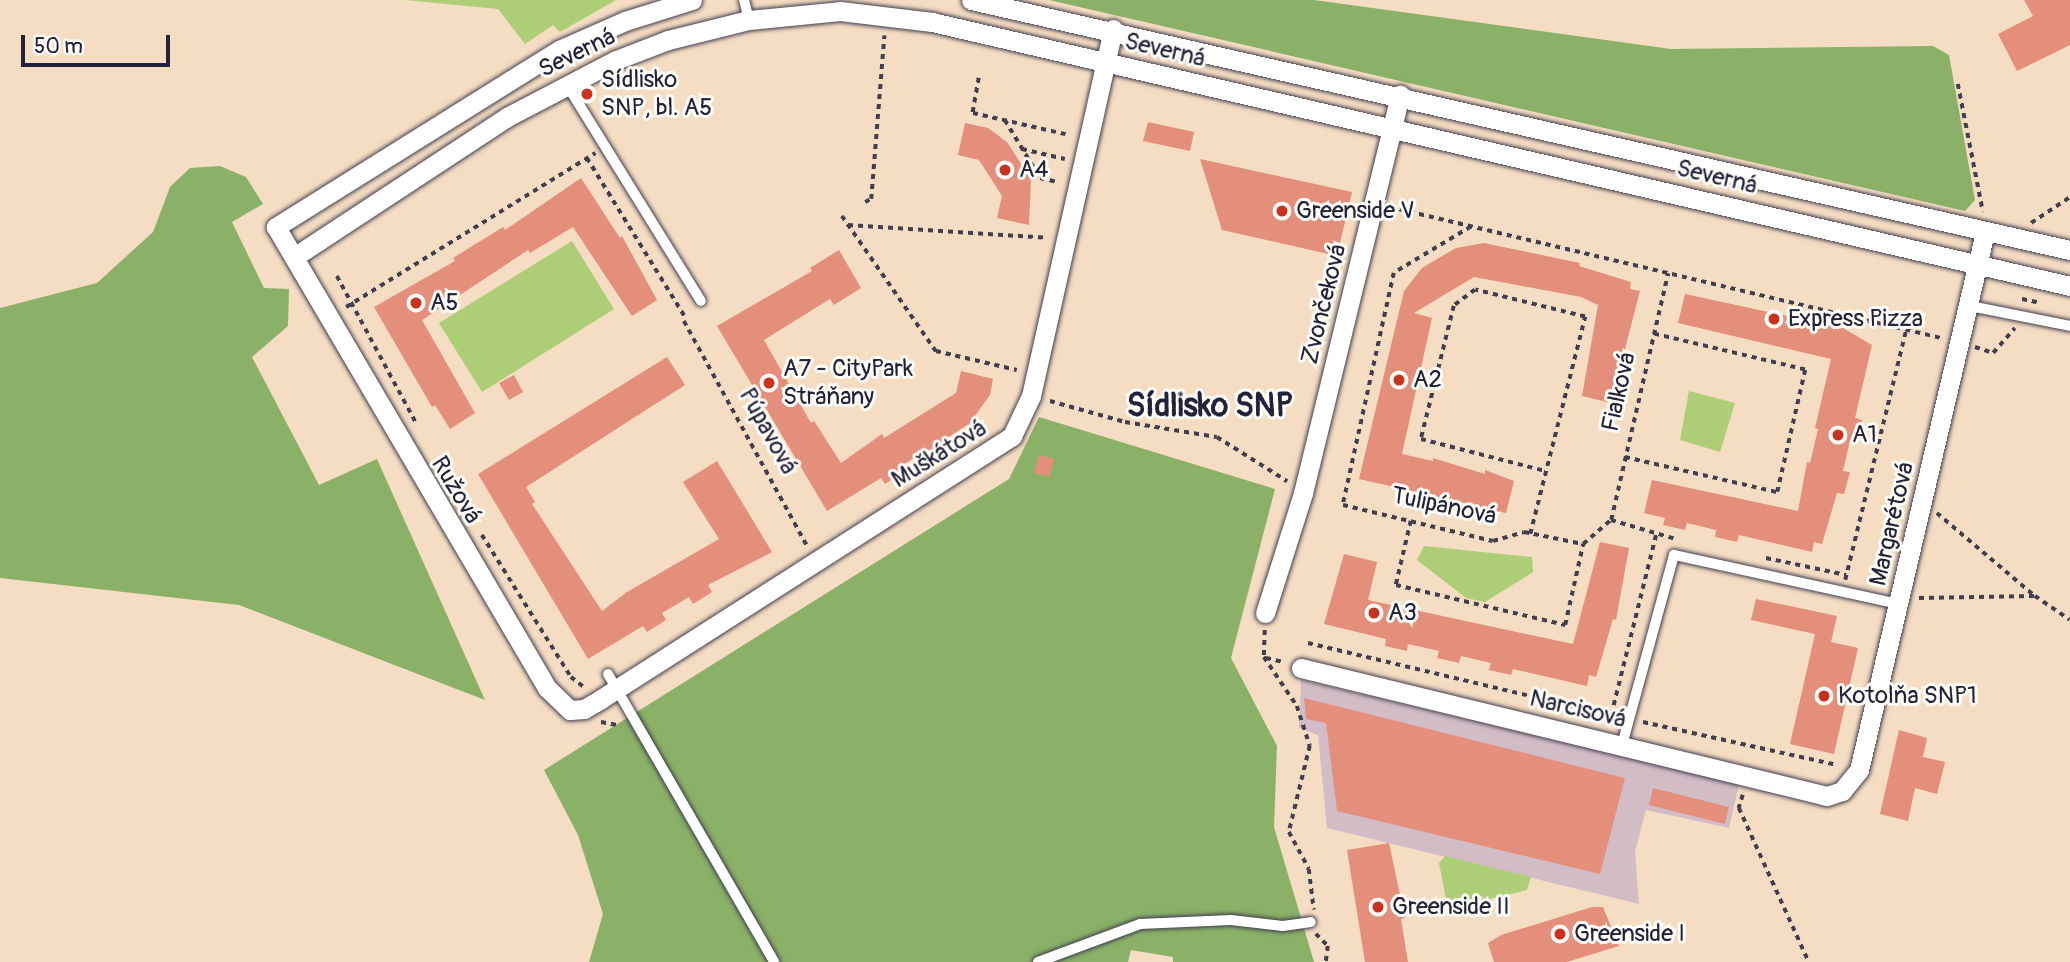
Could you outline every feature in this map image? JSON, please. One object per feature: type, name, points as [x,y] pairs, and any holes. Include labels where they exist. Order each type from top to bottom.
[{"type":"street","name":"Severná","points":[[276,227],[549,56],[667,4],[692,0]]},
{"type":"street","name":"Severná","points":[[971,0],[1114,29],[2070,250]]},
{"type":"street","name":"Severná","points":[[294,257],[474,138],[566,84],[648,47],[749,20],[840,11],[932,22],[2070,285]]},
{"type":"street","name":"Muškátová","points":[[609,687],[811,552],[996,450],[1012,436],[1031,396],[1114,29]]},
{"type":"street","points":[[549,56],[566,84]]},
{"type":"street","name":"Zvončeková","points":[[1265,613],[1303,493],[1400,95]]},
{"type":"street","name":"Ružová","points":[[276,227],[547,688],[569,710],[584,709]]},
{"type":"street","name":"Margarétová","points":[[1842,791],[1859,771],[1970,306],[1985,232]]},
{"type":"street","name":"Narcisová","points":[[1301,668],[1828,796],[1842,791]]},
{"type":"street","points":[[584,709],[609,687]]},
{"type":"lane","points":[[744,0],[749,20]]},
{"type":"lane","points":[[566,84],[701,301]]},
{"type":"lane","points":[[1970,306],[2070,326]]},
{"type":"lane","points":[[1622,745],[1674,555],[1899,601]]},
{"type":"lane","points":[[609,687],[640,729],[774,962]]},
{"type":"lane","points":[[1038,962],[1140,924],[1231,920],[1283,926],[1311,922]]},
{"type":"path","points":[[865,202],[872,199],[885,17]]},
{"type":"path","points":[[979,78],[973,113],[1088,139]]},
{"type":"path","points":[[1958,84],[1985,232]]},
{"type":"path","points":[[1005,120],[1040,178],[1077,187]]},
{"type":"path","points":[[329,317],[605,147]]},
{"type":"path","points":[[1023,149],[1083,163]]},
{"type":"path","name":"Púpavová","points":[[587,158],[685,320],[811,552]]},
{"type":"path","points":[[2014,237],[2070,197]]},
{"type":"path","points":[[1374,203],[1961,343],[1993,353],[2015,328],[2028,275]]},
{"type":"path","points":[[842,216],[936,351],[1036,374]]},
{"type":"path","points":[[847,225],[1066,239]]},
{"type":"path","name":"Tulipánová","points":[[1472,227],[1394,273],[1343,505],[1493,541],[1530,534],[1583,544]]},
{"type":"path","name":"Fialková","points":[[1611,520],[1668,273]]},
{"type":"path","points":[[337,276],[423,435]]},
{"type":"path","points":[[1530,534],[1546,471],[1585,317],[1475,290],[1454,306],[1421,439],[1546,471]]},
{"type":"path","points":[[1843,590],[1906,330]]},
{"type":"path","points":[[1625,457],[1777,492],[1805,370],[1654,334]]},
{"type":"path","points":[[1031,396],[1125,422],[1217,436],[1303,493]]},
{"type":"path","points":[[1922,502],[2035,596],[2070,620]]},
{"type":"path","points":[[1411,522],[1396,585],[1565,625],[1583,544],[1611,520],[1683,541]]},
{"type":"path","points":[[478,528],[579,685],[587,688],[609,687]]},
{"type":"path","points":[[1611,715],[1656,535]]},
{"type":"path","points":[[795,552],[811,552]]},
{"type":"path","points":[[1765,558],[1846,575]]},
{"type":"path","points":[[1899,601],[2035,596]]},
{"type":"path","points":[[1265,613],[1264,657],[1297,706],[1310,746],[1289,832],[1293,847],[1309,869],[1315,903],[1311,922],[1328,946],[1326,962]]},
{"type":"path","points":[[1308,642],[1859,771]]},
{"type":"path","points":[[584,709],[598,721],[640,729]]},
{"type":"path","points":[[1747,776],[1739,808],[1809,962]]},
{"type":"shaded area","points":[[1301,680],[1739,784],[1729,828],[1646,810],[1635,852],[1639,904],[1327,828],[1318,735],[1299,728]]},
{"type":"green space","points":[[405,0],[616,0],[560,32],[553,25],[525,44],[498,9]]},
{"type":"green space","points":[[1049,0],[1314,0],[1671,49],[1933,46],[1949,55],[1975,200],[1965,211]]},
{"type":"green space","points":[[220,166],[246,177],[263,204],[232,222],[264,288],[289,289],[288,326],[252,357],[319,485],[377,459],[485,700],[239,605],[0,578],[0,308],[97,283],[153,232],[170,187],[190,168]]},
{"type":"green space","points":[[572,241],[614,309],[482,392],[439,323]]},
{"type":"green space","points":[[1689,391],[1735,403],[1720,452],[1680,440]]},
{"type":"green space","points":[[1039,417],[1275,489],[1231,658],[1277,746],[1274,827],[1314,962],[1173,962],[1173,957],[1131,950],[1128,962],[589,962],[603,914],[578,835],[544,770],[1009,479]]},
{"type":"green space","points":[[1424,546],[1532,557],[1533,572],[1485,602],[1466,598],[1417,560]]},
{"type":"green space","points":[[1445,856],[1531,877],[1527,890],[1448,909],[1439,863]]},
{"type":"building","points":[[2024,0],[2070,0],[2070,45],[2017,71],[1998,34],[2033,16]]},
{"type":"building","points":[[1148,122],[1194,132],[1190,151],[1143,141]]},
{"type":"building","name":"A4","points":[[965,123],[988,128],[1007,142],[1031,179],[1029,225],[997,218],[1002,196],[979,160],[958,155]]},
{"type":"building","name":"Greenside V","points":[[1200,159],[1352,192],[1337,256],[1222,230]]},
{"type":"building","name":"A5","points":[[581,178],[620,238],[622,236],[657,300],[632,316],[573,227],[530,253],[528,250],[422,320],[475,413],[450,429],[435,405],[432,407],[374,307],[455,261],[453,258],[503,227],[505,230]]},
{"type":"building","name":"A2","points":[[1484,243],[1580,263],[1579,266],[1631,282],[1630,289],[1640,291],[1611,403],[1582,396],[1598,305],[1581,297],[1474,277],[1414,313],[1432,318],[1402,454],[1433,461],[1433,458],[1485,474],[1485,470],[1514,481],[1506,513],[1495,511],[1493,518],[1472,512],[1473,505],[1443,498],[1441,506],[1419,501],[1421,493],[1359,479],[1404,291],[1422,268],[1456,248]]},
{"type":"building","name":"A7 - CityPark Stráňany","points":[[839,250],[861,288],[834,305],[830,299],[764,340],[811,423],[814,421],[841,463],[882,434],[884,438],[956,393],[961,371],[993,379],[990,395],[969,424],[947,438],[950,444],[931,456],[928,449],[901,466],[904,472],[885,484],[881,478],[827,511],[717,326],[812,271],[810,268]]},
{"type":"building","name":"A1","points":[[1685,294],[1843,328],[1872,345],[1855,418],[1862,420],[1857,442],[1850,440],[1843,471],[1850,472],[1844,494],[1837,493],[1822,544],[1814,542],[1812,552],[1739,535],[1737,542],[1715,537],[1716,530],[1687,523],[1685,530],[1663,525],[1665,518],[1644,513],[1652,480],[1798,511],[1807,462],[1810,463],[1818,429],[1815,428],[1831,359],[1678,323]]},
{"type":"building","points":[[667,357],[685,385],[526,487],[535,502],[532,504],[602,611],[627,592],[719,539],[683,482],[717,461],[772,552],[708,585],[712,592],[693,604],[689,597],[662,613],[666,620],[647,632],[643,626],[588,659],[478,474]]},
{"type":"building","points":[[514,375],[523,392],[509,400],[499,383]]},
{"type":"building","points":[[1039,455],[1054,459],[1049,477],[1034,473]]},
{"type":"building","name":"A3","points":[[1600,542],[1629,548],[1616,620],[1613,619],[1596,677],[1589,675],[1587,686],[1513,669],[1511,675],[1489,670],[1491,663],[1461,656],[1459,663],[1437,658],[1439,651],[1408,644],[1407,651],[1385,646],[1386,639],[1324,624],[1344,554],[1377,562],[1368,600],[1573,644]]},
{"type":"building","name":"Kotolňa SNP1","points":[[1756,599],[1837,616],[1831,642],[1858,648],[1834,754],[1790,744],[1815,634],[1751,620]]},
{"type":"building","points":[[1304,698],[1625,778],[1600,874],[1337,811],[1326,723],[1306,719]]},
{"type":"building","points":[[1899,730],[1927,738],[1923,757],[1945,762],[1937,794],[1915,788],[1908,821],[1880,814]]},
{"type":"building","points":[[1653,788],[1729,807],[1725,824],[1649,805]]},
{"type":"building","name":"Greenside II","points":[[1389,843],[1405,918],[1401,919],[1408,962],[1365,962],[1347,850]]},
{"type":"building","name":"Greenside I","points":[[1592,907],[1603,907],[1619,946],[1567,962],[1494,962],[1488,943],[1501,935]]},
{"type":"place","name":"Sídlisko SNP, bl. A5","points":[[587,94]]},
{"type":"place","name":"A4","points":[[1005,170]]},
{"type":"place","name":"Greenside V","points":[[1282,211]]},
{"type":"place","name":"A5","points":[[416,303]]},
{"type":"place","name":"Express Pizza","points":[[1774,319]]},
{"type":"place","name":"A2","points":[[1399,380]]},
{"type":"place","name":"A7 - CityPark Stráňany","points":[[769,383]]},
{"type":"place","name":"A1","points":[[1838,435]]},
{"type":"place","name":"A3","points":[[1374,613]]},
{"type":"place","name":"Kotolňa SNP1","points":[[1824,696]]},
{"type":"place","name":"Greenside II","points":[[1378,907]]},
{"type":"place","name":"Greenside I","points":[[1560,934]]},
{"type":"district","name":"Sídlisko SNP","points":[[1210,406]]}]
